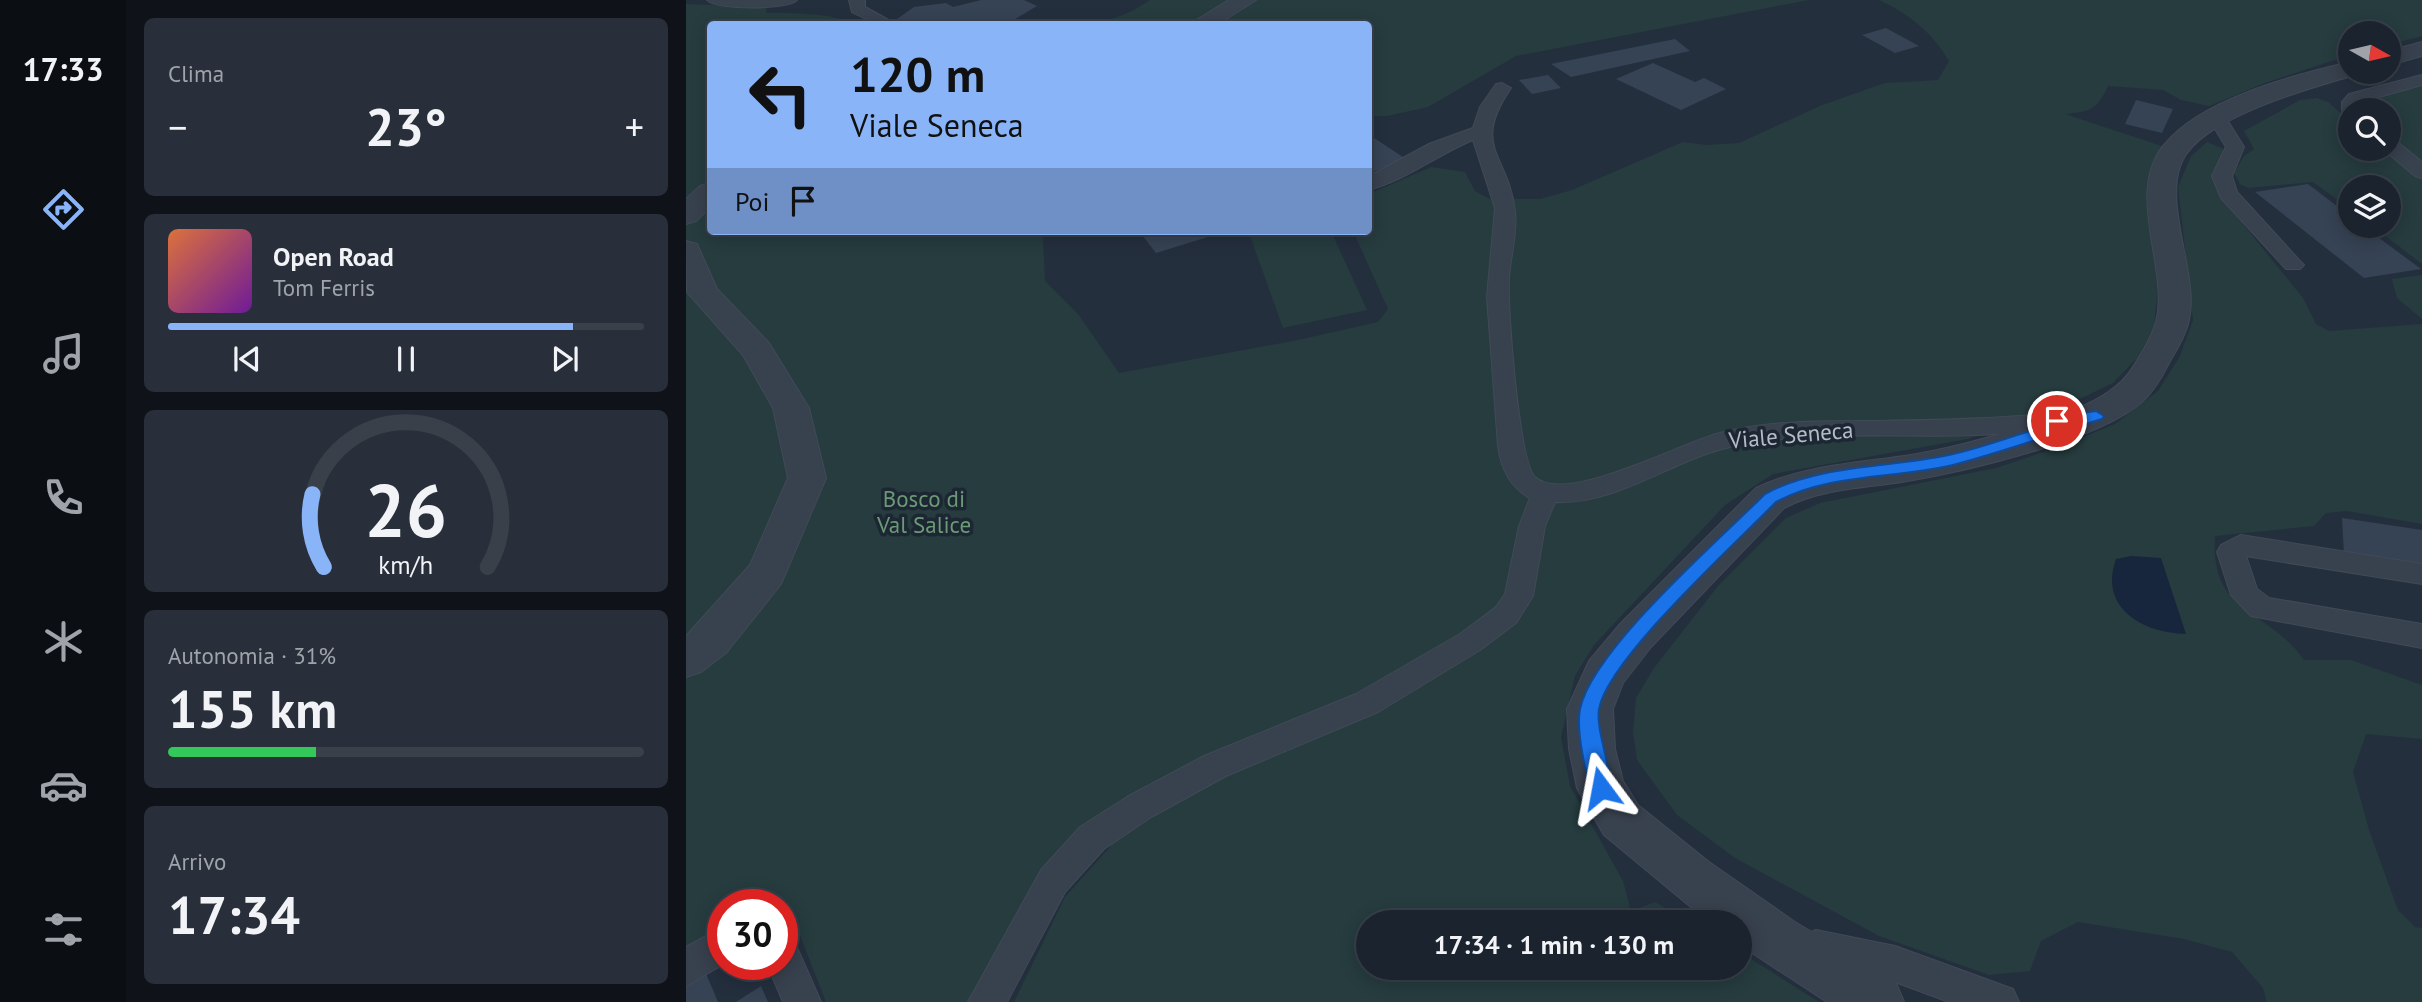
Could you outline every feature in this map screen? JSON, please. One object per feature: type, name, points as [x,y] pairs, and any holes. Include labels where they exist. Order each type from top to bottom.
[{"type":"street","points":[[718,0],[783,6],[804,0]]},
{"type":"street","points":[[1207,21],[1245,0]]},
{"type":"street","points":[[2401,55],[2422,49]]},
{"type":"street","name":"Viale Seneca","points":[[1877,1002],[1776,940],[1691,879],[1621,820],[1601,788],[1592,749],[1590,709],[1605,674],[1636,635],[1770,498],[1790,488],[1951,460],[2096,416],[2138,387],[2168,336],[2175,309],[2175,280],[2167,241],[2164,192],[2166,168],[2174,150],[2192,135],[2260,97],[2338,73]]},
{"type":"street","points":[[686,215],[707,195]]},
{"type":"street","points":[[686,250],[703,292],[757,350],[792,408],[807,478],[767,573],[711,641],[686,660]]},
{"type":"lane","points":[[857,0],[857,9],[882,21]]},
{"type":"lane","points":[[2355,98],[2422,80]]},
{"type":"lane","points":[[987,1002],[1053,881],[1092,838],[1139,807],[1215,766],[1367,703],[1471,642],[1506,615],[1518,596],[1532,526],[1545,494],[1527,484],[1514,462],[1498,297],[1506,212],[1500,183],[1478,132],[1485,110],[1502,88]]},
{"type":"lane","points":[[2218,119],[2235,147],[2222,176],[2228,194],[2293,265]]},
{"type":"lane","points":[[1372,182],[1413,163],[1436,148],[1478,132]]},
{"type":"lane","points":[[2401,154],[2422,172]]},
{"type":"lane","name":"Viale Seneca","points":[[1545,494],[1566,495],[1580,492],[1718,441],[1765,432],[2011,425],[2096,416]]},
{"type":"lane","points":[[2422,574],[2250,546],[2241,545],[2231,552],[2245,595],[2261,608],[2422,636]]},
{"type":"lane","points":[[1776,940],[1895,964],[2000,1002]]},
{"type":"lane","points":[[686,968],[707,954]]},
{"type":"lane","points":[[792,980],[802,1002]]},
{"type":"green space","points":[[1150,0],[1809,0],[1516,56],[1428,107],[1387,116],[1372,116],[1372,21],[1097,21],[1115,18]]},
{"type":"green space","name":"Bosco di Val Salice","points":[[1879,0],[2422,0],[2422,36],[2401,42],[2401,21],[2338,21],[2338,59],[2265,83],[2209,106],[2181,100],[2163,90],[2108,86],[2100,101],[2092,108],[2065,114],[2162,146],[2152,167],[2148,196],[2158,286],[2154,327],[2138,357],[2113,383],[2063,407],[2024,416],[1968,439],[1773,474],[1725,505],[1594,645],[1575,676],[1561,737],[1570,786],[1623,881],[1631,910],[1356,910],[1356,980],[1752,980],[1752,960],[1819,1002],[1014,1002],[1065,897],[1111,846],[1077,829],[1042,871],[970,1002],[826,1002],[798,932],[798,889],[707,889],[707,937],[686,949],[686,4],[767,7],[766,13],[824,16],[850,21],[707,21],[707,235],[1045,235],[1045,281],[1078,314],[1119,373],[1298,340],[1378,322],[1388,309],[1355,235],[1372,235],[1372,193],[1431,167],[1465,172],[1475,191],[1490,199],[1540,199],[1572,190],[1683,142],[1707,145],[1739,143],[1822,105],[1885,83],[1938,80],[1949,61],[1919,25]]},
{"type":"green space","points":[[2422,86],[2422,166],[2401,149],[2401,98],[2371,98]]},
{"type":"green space","points":[[2317,98],[2328,102],[2338,111],[2338,161],[2400,161],[2422,178],[2422,264],[2388,238],[2401,238],[2401,175],[2338,175],[2338,200],[2313,182],[2248,188],[2240,184],[2234,173],[2244,156],[2254,149],[2244,131],[2300,100]]},
{"type":"green space","points":[[2207,142],[2224,149],[2214,175],[2226,203],[2303,298],[2316,324],[2329,331],[2422,324],[2422,524],[2347,511],[2326,513],[2314,526],[2215,536],[2216,562],[2221,582],[2231,596],[2289,642],[2304,660],[2351,660],[2422,685],[2422,739],[2366,734],[2353,772],[2369,830],[2398,910],[2415,927],[2422,928],[2422,1002],[2267,1002],[2263,988],[2232,952],[2184,939],[2078,922],[2041,941],[2030,971],[1989,975],[1879,936],[1735,858],[1677,815],[1637,760],[1633,732],[1636,698],[1654,668],[1718,586],[1786,518],[1820,503],[1996,468],[2064,445],[2115,424],[2158,391],[2180,356],[2193,320],[2178,187],[2191,156]]},
{"type":"green space","points":[[1333,235],[1367,310],[1283,328],[1250,236]]},
{"type":"green space","points":[[2422,275],[2422,319],[2397,298],[2392,279]]},
{"type":"green space","name":"Bosco di Val Salice","points":[[1655,902],[1669,910],[1634,910]]},
{"type":"water","points":[[2131,556],[2161,558],[2186,634],[2170,633],[2141,623],[2128,615],[2119,604],[2113,592],[2112,577],[2116,559]]},
{"type":"building","points":[[981,0],[1024,0],[1037,6],[1012,21],[897,19],[914,7],[946,3],[953,7]]},
{"type":"building","points":[[1886,28],[1919,46],[1895,53],[1862,35]]},
{"type":"building","points":[[1675,39],[1690,51],[1571,77],[1551,64]]},
{"type":"building","points":[[1653,63],[1695,82],[1704,78],[1726,89],[1681,110],[1616,79]]},
{"type":"building","points":[[1548,75],[1561,88],[1532,94],[1519,80]]},
{"type":"building","points":[[2136,100],[2173,109],[2162,133],[2125,124]]},
{"type":"building","points":[[1372,137],[1406,159],[1372,172]]},
{"type":"building","points":[[2308,184],[2338,207],[2338,238],[2379,238],[2421,269],[2364,278],[2255,192]]},
{"type":"building","points":[[1142,235],[1214,235],[1156,253]]},
{"type":"building","points":[[2342,518],[2422,530],[2422,566],[2344,554]]},
{"type":"building","points":[[705,971],[718,1002],[686,1002],[686,982]]},
{"type":"building","points":[[761,986],[768,1002],[736,1002]]},
{"type":"route","points":[[1601,788],[1592,749],[1590,709],[1605,674],[1636,635],[1770,498],[1790,488],[1827,479],[1951,460],[2011,444],[2096,416],[2057,421]]}]
